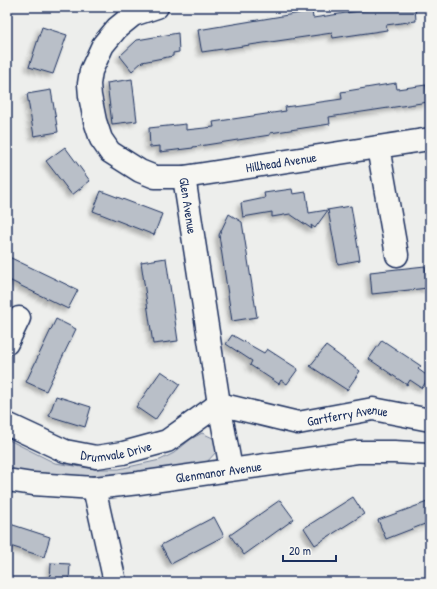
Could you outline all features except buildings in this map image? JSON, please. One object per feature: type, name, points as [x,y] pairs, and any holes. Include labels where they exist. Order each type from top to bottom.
[{"type":"street","name":"Glen Avenue","points":[[157,7],[133,15],[118,28],[103,45],[91,71],[89,84],[90,96],[95,121],[101,139],[110,152],[140,171],[155,177],[184,177],[219,404],[231,469]]},
{"type":"street","name":"Hillhead Avenue","points":[[184,177],[430,139]]},
{"type":"street","points":[[378,147],[397,255]]},
{"type":"street","points":[[7,343],[19,318]]},
{"type":"street","name":"Gartferry Avenue","points":[[219,404],[298,423],[373,409],[430,420]]},
{"type":"street","name":"Drumvale Drive","points":[[7,424],[65,451],[96,457],[123,453],[167,441],[219,404]]},
{"type":"street","name":"Glenmanor Avenue","points":[[7,480],[33,484],[94,488],[357,452],[430,454]]},
{"type":"street","points":[[94,488],[114,582]]},
{"type":"shaded area","points":[[202,433],[215,439],[217,451],[206,463],[165,473],[96,476],[27,474],[7,469],[7,439],[55,463],[95,469],[119,469],[160,460],[174,453],[191,439]]}]
